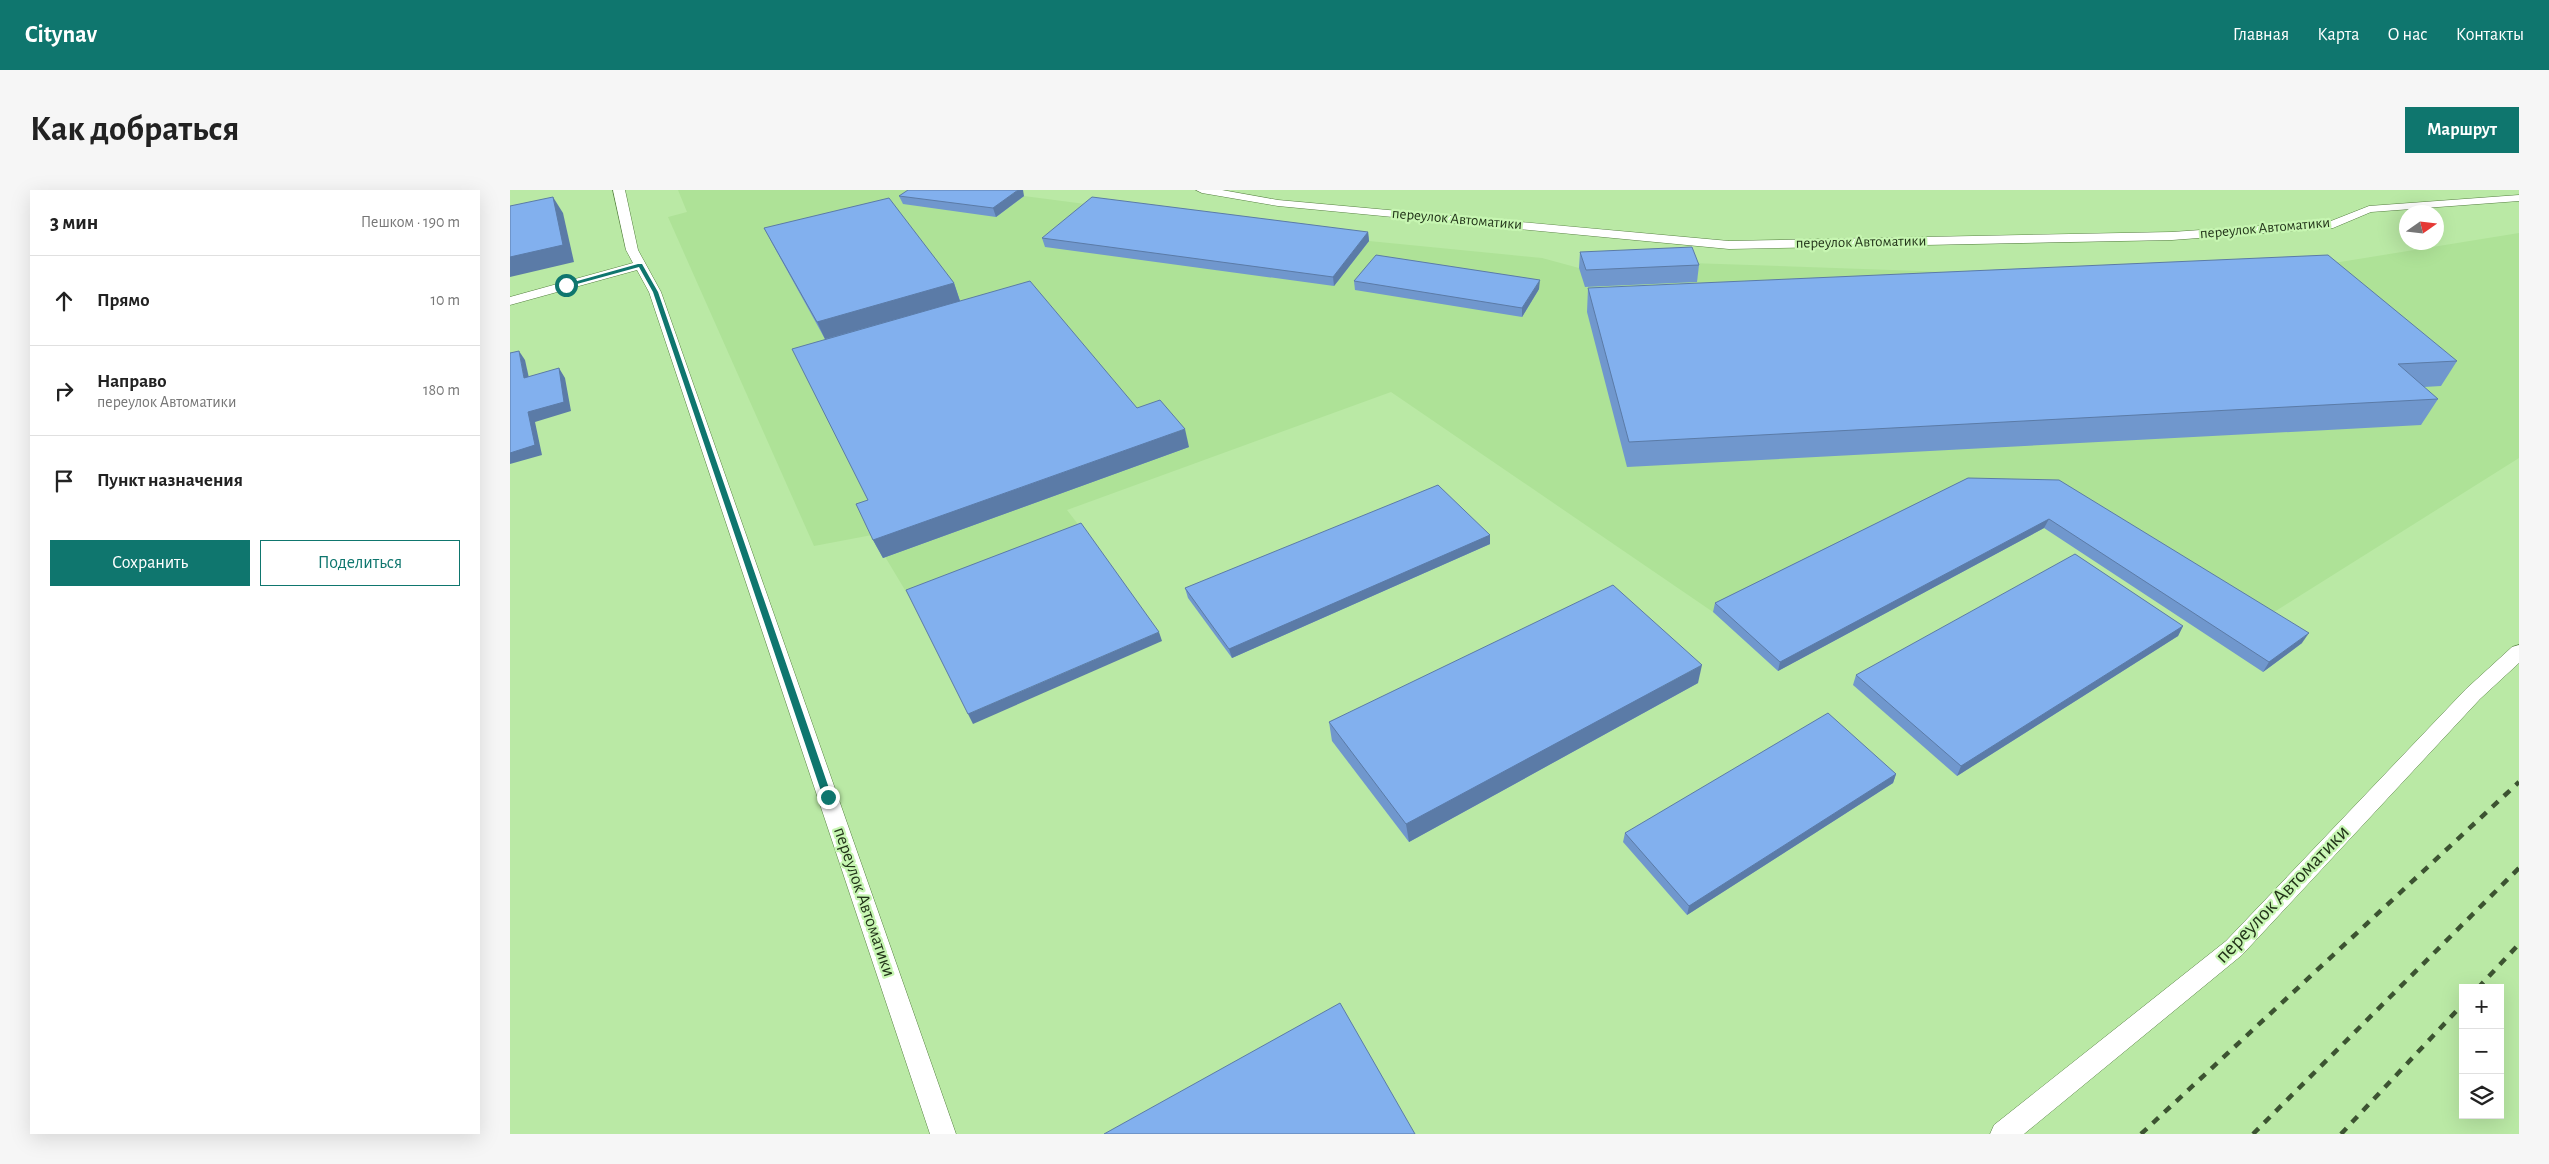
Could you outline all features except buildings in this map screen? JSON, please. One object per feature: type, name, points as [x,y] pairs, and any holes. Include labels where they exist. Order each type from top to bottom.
[{"type":"lane","name":"переулок Автоматики","points":[[619,190],[632,250],[655,292],[943,1134]]},
{"type":"lane","name":"переулок Автоматики","points":[[1202,190],[1278,203],[1729,244],[2172,236],[2333,224],[2369,209],[2519,198]]},
{"type":"lane","points":[[510,301],[640,265]]},
{"type":"lane","name":"переулок Автоматики","points":[[2003,1134],[2234,948],[2473,694],[2519,652]]},
{"type":"shaded area","points":[[678,190],[978,190],[1369,241],[1542,258],[1579,268],[1690,263],[2037,275],[2340,262],[2414,250],[2444,250],[2444,245],[2519,233],[2519,458],[2263,619],[1964,488],[1713,612],[1391,392],[1067,510],[1084,532],[911,600],[872,535],[814,546],[668,217],[687,212]]},
{"type":"railway","points":[[2141,1134],[2519,782]]},
{"type":"railway","points":[[2253,1134],[2519,868]]},
{"type":"railway","points":[[2482,984],[2519,944]]},
{"type":"railway","points":[[2341,1134],[2459,1008]]},
{"type":"route","points":[[566,285],[640,265],[655,292],[828,797]]}]
